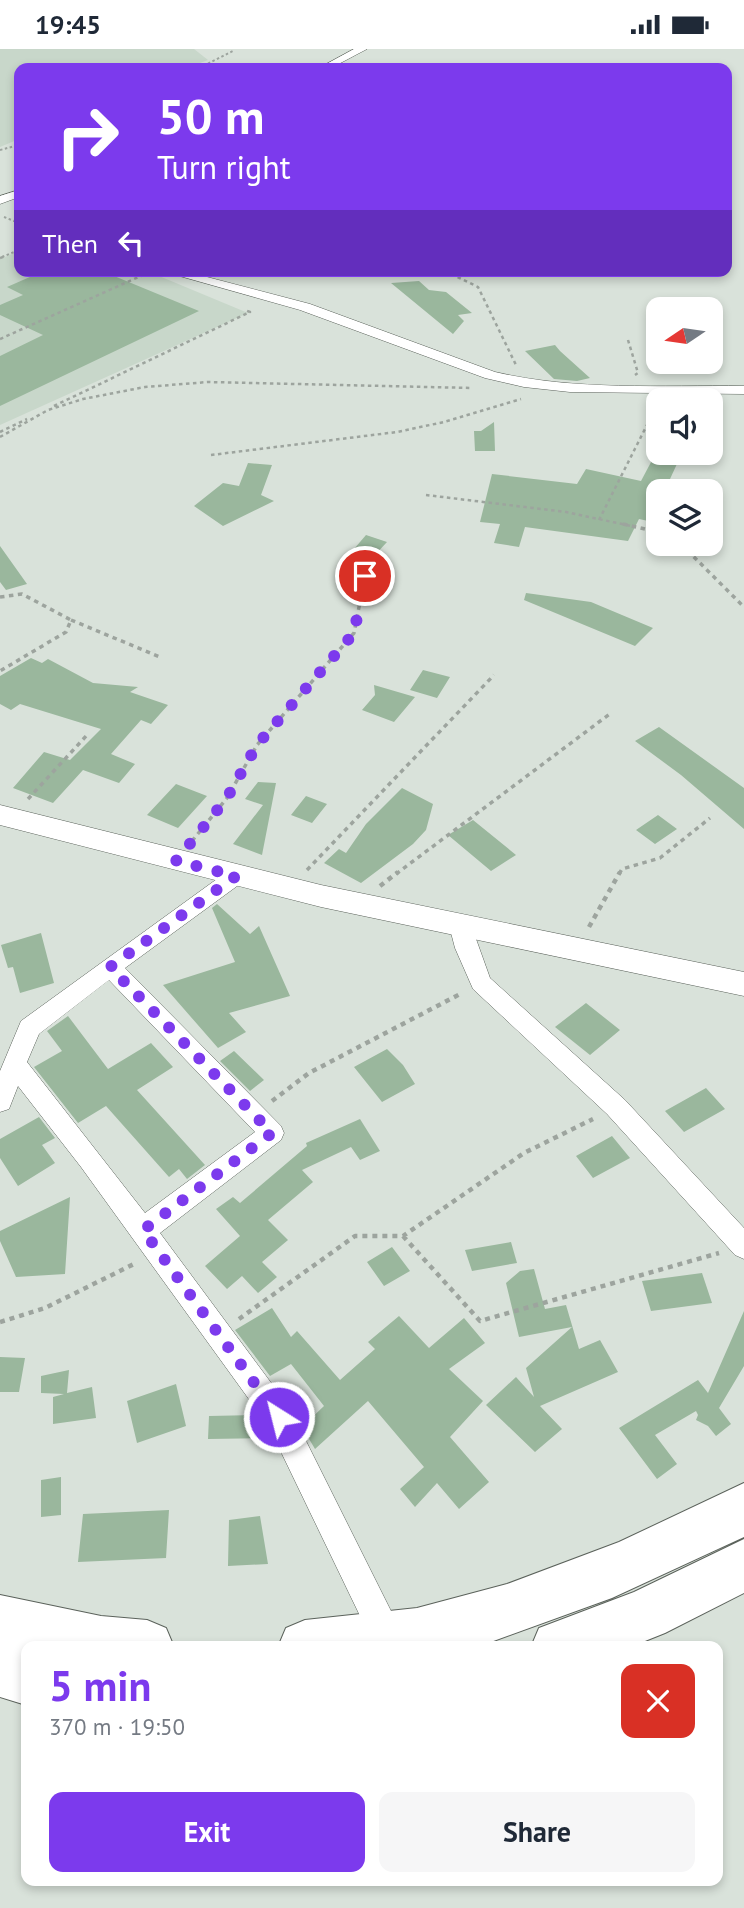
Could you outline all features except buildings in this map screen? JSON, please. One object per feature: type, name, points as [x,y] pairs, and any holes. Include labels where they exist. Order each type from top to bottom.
[{"type":"highway","points":[[360,1641],[451,1627],[548,1597],[631,1564],[744,1508]]},
{"type":"highway","points":[[574,1641],[646,1614],[744,1565]]},
{"type":"highway","points":[[0,1622],[91,1641]]},
{"type":"highway","points":[[0,1670],[21,1676]]},
{"type":"street","points":[[334,63],[362,49]]},
{"type":"street","points":[[177,277],[305,307],[524,390],[646,389]]},
{"type":"street","points":[[723,390],[744,390]]},
{"type":"street","points":[[5,816],[290,889],[744,984]]},
{"type":"street","points":[[0,1102],[29,1028],[236,876]]},
{"type":"street","points":[[460,925],[466,948],[481,983],[616,1107],[743,1246]]},
{"type":"street","points":[[110,967],[272,1133],[150,1241]]},
{"type":"street","points":[[14,1063],[90,1159],[279,1417],[388,1638]]},
{"type":"path","points":[[209,63],[233,51]]},
{"type":"path","points":[[0,339],[134,277]]},
{"type":"path","points":[[457,277],[478,287],[524,390]]},
{"type":"path","points":[[0,434],[250,312],[237,307]]},
{"type":"path","points":[[0,434],[48,410],[145,387],[208,382],[524,390]]},
{"type":"path","points":[[211,455],[398,432],[473,415],[524,390]]},
{"type":"path","points":[[599,520],[646,427]]},
{"type":"path","points":[[426,495],[566,512],[646,530]]},
{"type":"path","points":[[693,556],[744,607]]},
{"type":"path","points":[[176,861],[227,798],[257,745],[354,633],[365,576]]},
{"type":"path","points":[[0,597],[22,594],[71,620],[160,657]]},
{"type":"path","points":[[0,671],[66,632],[71,620]]},
{"type":"path","points":[[290,889],[494,675]]},
{"type":"path","points":[[357,903],[611,713]]},
{"type":"path","points":[[5,816],[88,734]]},
{"type":"path","points":[[577,949],[622,869],[660,858],[710,818]]},
{"type":"path","points":[[254,1115],[309,1073],[481,983]]},
{"type":"path","points":[[219,1334],[355,1236],[403,1235],[524,1153],[616,1107]]},
{"type":"path","points":[[403,1235],[480,1321],[743,1246]]},
{"type":"path","points":[[0,1322],[45,1308],[150,1241]]},
{"type":"shaded area","points":[[0,49],[194,49],[208,60],[200,63],[14,63],[14,141],[0,147]]},
{"type":"shaded area","points":[[14,253],[14,277],[161,277],[248,313],[0,425],[0,259]]},
{"type":"route","points":[[279,1417],[143,1230],[272,1133],[110,967],[236,876],[176,861],[227,798],[257,745],[354,633],[365,576]]}]
